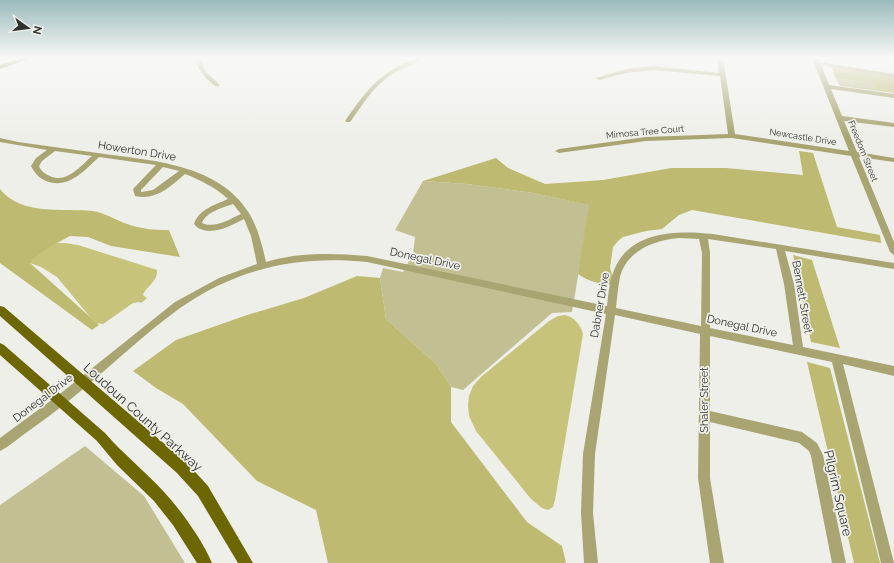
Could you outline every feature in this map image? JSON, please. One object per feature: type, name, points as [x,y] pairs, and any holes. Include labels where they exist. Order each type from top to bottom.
[{"type":"main road","name":"Loudoun County Parkway","points":[[0,310],[182,468],[203,492],[246,563]]},
{"type":"main road","points":[[0,348],[100,437],[112,452],[160,497],[184,530],[205,563]]},
{"type":"street","points":[[348,121],[376,84]]},
{"type":"street","points":[[724,84],[732,136]]},
{"type":"street","points":[[827,87],[894,96]]},
{"type":"street","name":"Freedom Street","points":[[827,87],[894,252]]},
{"type":"street","points":[[839,118],[894,125]]},
{"type":"street","name":"Mimosa Tree Court","points":[[559,151],[646,139],[732,136]]},
{"type":"street","name":"Newcastle Drive","points":[[732,136],[894,160]]},
{"type":"street","name":"Howerton Drive","points":[[1,141],[162,164],[185,170],[216,185],[234,200],[246,215],[256,238],[262,265]]},
{"type":"street","points":[[53,149],[39,160],[35,166],[39,173],[50,181],[65,180],[74,176],[98,155]]},
{"type":"street","points":[[162,164],[137,189],[138,194],[144,196],[158,192],[185,170]]},
{"type":"street","points":[[234,200],[204,214],[199,219],[198,224],[203,228],[215,228],[246,215]]},
{"type":"street","name":"Dabner Drive","points":[[591,563],[587,513],[589,454],[616,276],[619,267],[631,252],[647,242],[666,236],[703,236],[894,266]]},
{"type":"street","name":"Shaler Street","points":[[703,236],[706,254],[704,478],[717,563]]},
{"type":"street","name":"Bennett Street","points":[[780,247],[789,284],[799,351]]},
{"type":"street","name":"Donegal Drive","points":[[0,445],[60,401],[183,302],[228,277],[262,265],[306,257],[349,256],[611,310],[894,371]]},
{"type":"street","points":[[836,359],[888,563]]},
{"type":"street","name":"Pilgrim Square","points":[[704,415],[802,438],[813,447],[817,455],[839,563]]},
{"type":"shaded area","points":[[839,84],[873,84],[878,91],[840,86]]},
{"type":"shaded area","points":[[873,84],[894,84],[894,93],[878,91]]},
{"type":"shaded area","points":[[799,151],[813,153],[837,227],[880,235],[881,243],[692,210],[679,215],[662,229],[646,231],[623,237],[618,241],[613,247],[610,268],[615,285],[605,284],[591,281],[578,274],[589,205],[533,193],[467,184],[423,181],[496,158],[508,168],[545,184],[603,180],[671,168],[726,168],[803,175]]},
{"type":"shaded area","points":[[423,181],[467,184],[533,193],[590,205],[572,312],[552,313],[463,390],[451,387],[437,365],[386,319],[380,278],[383,268],[403,272],[413,254],[415,237],[395,230]]},
{"type":"shaded area","points":[[0,189],[9,198],[31,207],[56,210],[93,211],[137,227],[169,230],[180,257],[111,246],[88,237],[70,236],[57,243],[30,263],[99,325],[92,330],[0,263]]},
{"type":"shaded area","points":[[57,243],[78,245],[157,270],[156,278],[143,295],[147,298],[141,303],[133,303],[103,324],[95,323],[57,277],[41,267],[30,263],[30,261]]},
{"type":"shaded area","points":[[793,255],[812,260],[840,348],[811,342]]},
{"type":"shaded area","points":[[357,276],[380,278],[386,319],[437,365],[451,387],[451,422],[527,522],[562,546],[566,563],[328,563],[316,510],[257,481],[183,404],[156,388],[133,371],[176,340],[247,315],[304,298]]},
{"type":"shaded area","points":[[565,315],[577,322],[583,334],[555,500],[553,507],[548,510],[542,508],[531,499],[476,431],[469,416],[468,405],[469,396],[473,386],[481,377],[549,321],[558,316]]},
{"type":"shaded area","points":[[807,362],[830,368],[880,563],[854,563]]},
{"type":"shaded area","points":[[85,446],[144,496],[185,563],[0,563],[0,505]]}]
